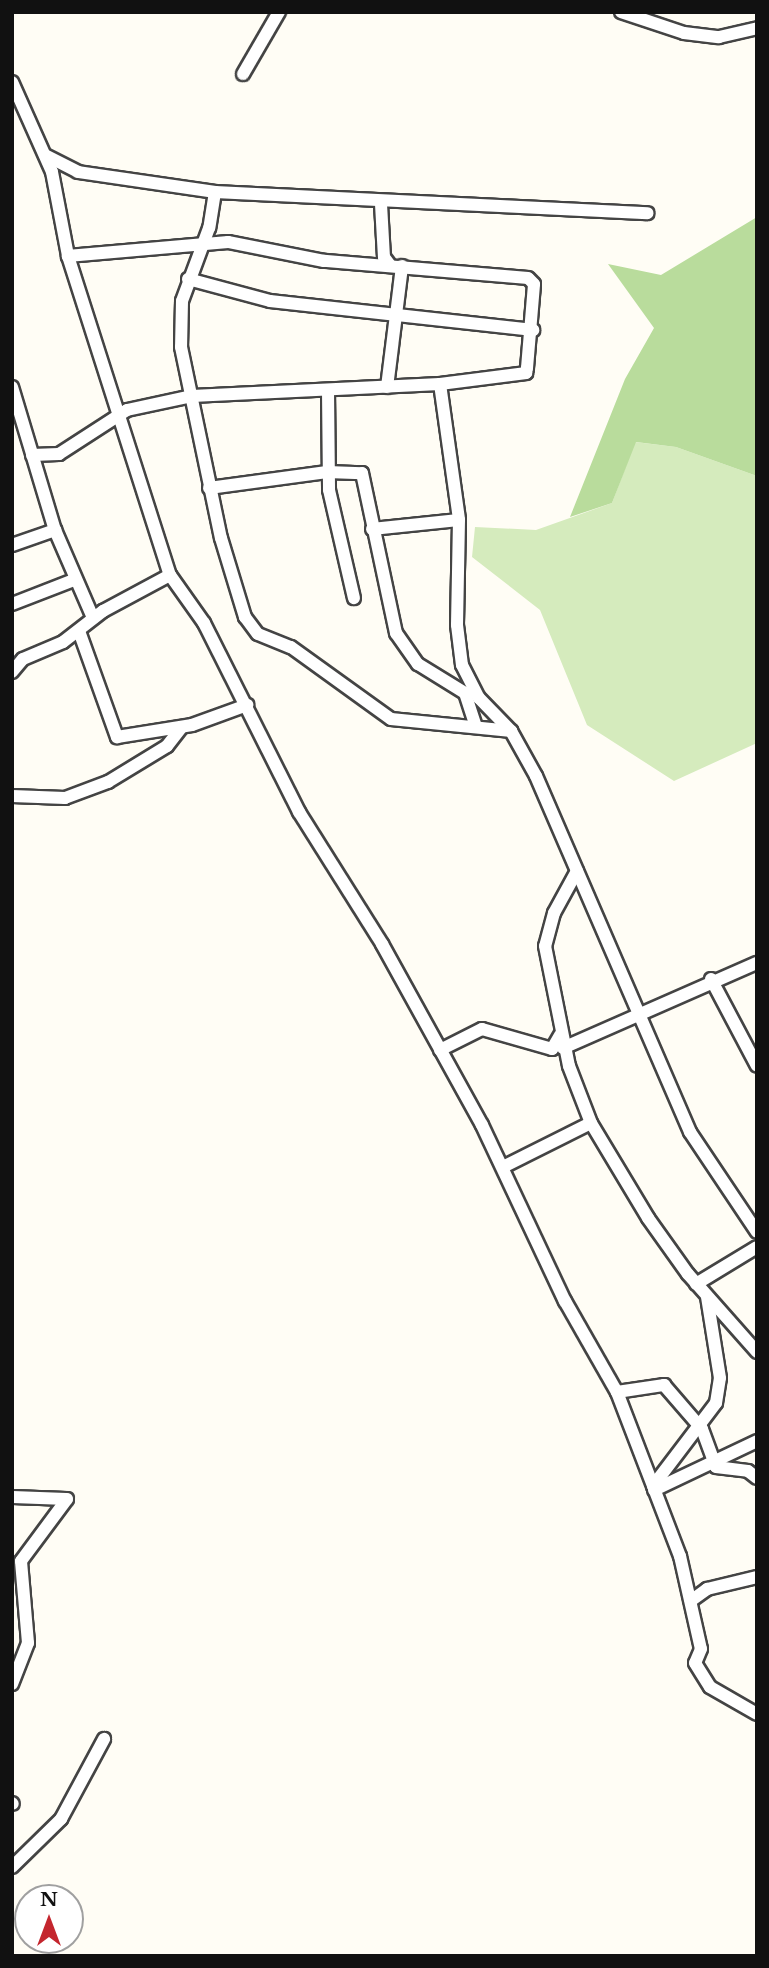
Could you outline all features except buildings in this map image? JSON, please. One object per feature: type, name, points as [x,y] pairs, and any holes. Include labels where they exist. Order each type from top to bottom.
[{"type":"street","points":[[243,74],[279,12]]},
{"type":"street","points":[[621,12],[684,33],[719,37],[757,28]]},
{"type":"street","points":[[12,82],[27,124],[47,156],[68,256],[170,575],[204,623],[299,812],[440,1050],[503,1167],[565,1301],[617,1392],[654,1488],[692,1600],[701,1649],[695,1664],[710,1687],[757,1714]]},
{"type":"street","points":[[47,156],[78,172],[215,192],[381,204],[647,214]]},
{"type":"street","points":[[215,192],[202,241],[191,263],[181,347],[209,488],[232,585],[258,634],[291,647],[391,719],[475,724],[511,731]]},
{"type":"street","points":[[381,204],[384,257],[396,265]]},
{"type":"street","points":[[32,455],[66,450],[117,416],[192,396],[440,384],[526,373],[533,330],[532,280],[396,265],[324,261],[202,241],[68,256]]},
{"type":"street","points":[[181,244],[191,263]]},
{"type":"street","points":[[387,387],[396,265]]},
{"type":"street","points":[[188,279],[270,301],[394,318],[533,330]]},
{"type":"street","points":[[440,384],[459,520],[457,625],[462,665],[479,698],[511,731],[577,871],[690,1132],[757,1232]]},
{"type":"street","points":[[12,387],[55,530],[74,580],[93,618]]},
{"type":"street","points":[[328,391],[327,472],[340,554],[354,598]]},
{"type":"street","points":[[209,488],[327,472],[362,473],[396,633],[418,664],[465,693],[475,724]]},
{"type":"street","points":[[372,529],[459,520]]},
{"type":"street","points":[[12,545],[55,530]]},
{"type":"street","points":[[13,668],[23,659],[79,631],[93,618],[170,575]]},
{"type":"street","points":[[12,604],[74,580]]},
{"type":"street","points":[[79,631],[114,735],[138,736],[182,727],[247,705]]},
{"type":"street","points":[[12,796],[65,797],[108,782],[158,752],[182,727]]},
{"type":"street","points":[[138,736],[154,742],[158,752]]},
{"type":"street","points":[[577,871],[554,913],[545,946],[561,1041],[591,1122],[648,1218],[696,1284],[755,1349]]},
{"type":"street","points":[[440,1050],[482,1029],[552,1049],[561,1041],[638,1012],[711,979],[757,964]]},
{"type":"street","points":[[711,979],[757,1066]]},
{"type":"street","points":[[503,1167],[591,1122]]},
{"type":"street","points":[[696,1284],[757,1247]]},
{"type":"street","points":[[654,1488],[716,1404],[720,1378],[707,1297]]},
{"type":"street","points":[[617,1392],[664,1385],[699,1425],[713,1463]]},
{"type":"street","points":[[654,1488],[757,1441]]},
{"type":"street","points":[[713,1463],[757,1478]]},
{"type":"street","points":[[12,1497],[67,1499],[24,1554],[16,1569],[29,1643],[12,1684]]},
{"type":"street","points":[[692,1600],[730,1581],[757,1577]]},
{"type":"street","points":[[12,1867],[61,1819],[104,1739]]},
{"type":"green space","points":[[757,217],[757,476],[676,447],[636,442],[612,503],[570,517],[625,379],[654,328],[608,264],[661,275]]},
{"type":"green space","points":[[635,442],[676,447],[757,476],[757,743],[674,781],[587,725],[540,610],[472,557],[475,527],[536,530],[612,503]]}]
